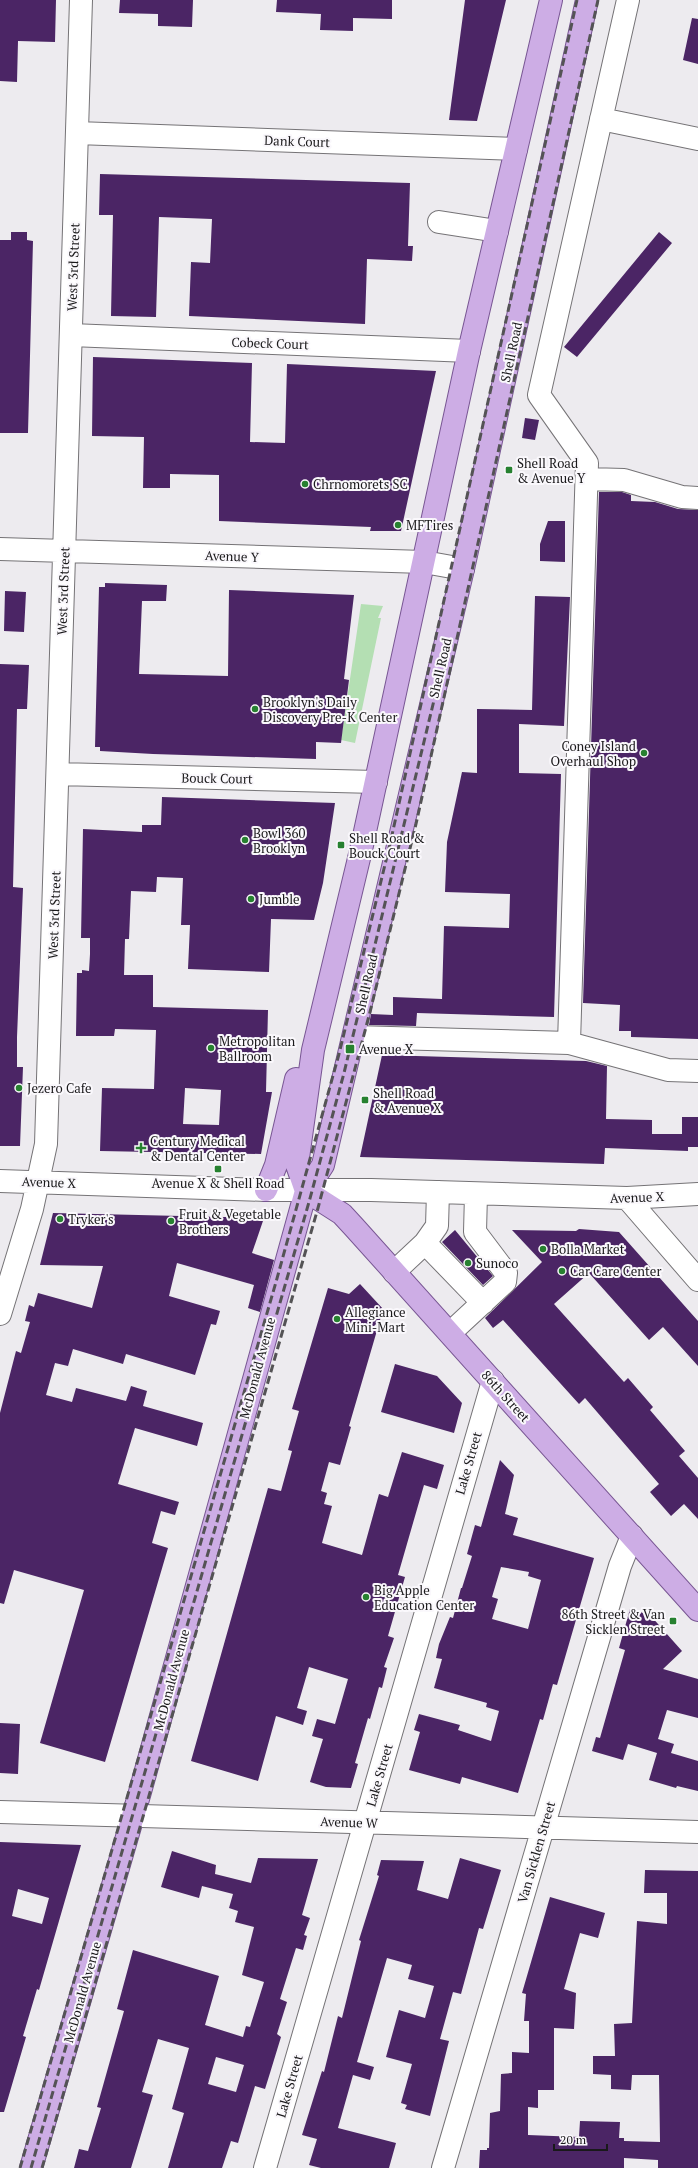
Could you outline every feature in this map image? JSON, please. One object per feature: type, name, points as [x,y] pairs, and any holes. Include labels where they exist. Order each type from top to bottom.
[{"type":"main road","points":[[306,1191],[297,1165],[313,1050],[376,782],[469,351],[551,0]]},
{"type":"main road","name":"Shell Road","points":[[306,1191],[323,1165],[354,1038],[463,569],[587,0]]},
{"type":"main road","points":[[266,1190],[276,1165],[297,1075],[313,1050]]},
{"type":"main road","name":"86th Street","points":[[306,1191],[342,1214],[698,1610]]},
{"type":"main road","name":"McDonald Avenue","points":[[31,2168],[133,1816],[306,1191]]},
{"type":"street","name":"West 3rd Street","points":[[0,1314],[32,1208],[46,1144],[81,0]]},
{"type":"street","points":[[569,1043],[588,479],[587,463],[539,395],[628,0]]},
{"type":"street","points":[[602,119],[698,139]]},
{"type":"street","name":"Dank Court","points":[[77,133],[516,150]]},
{"type":"street","points":[[439,222],[497,231]]},
{"type":"street","name":"Cobeck Court","points":[[71,335],[469,351]]},
{"type":"street","points":[[588,479],[624,480],[682,497],[698,498]]},
{"type":"street","name":"Avenue Y","points":[[0,549],[424,562],[463,569]]},
{"type":"street","name":"Bouck Court","points":[[58,774],[376,782]]},
{"type":"street","points":[[354,1038],[569,1043],[668,1070],[698,1071]]},
{"type":"street","name":"Avenue X","points":[[0,1181],[266,1190],[438,1192],[626,1198],[698,1194]]},
{"type":"street","points":[[394,1272],[425,1243],[437,1226],[438,1192]]},
{"type":"street","points":[[450,1333],[505,1282],[506,1273],[475,1232],[476,1194]]},
{"type":"street","points":[[626,1198],[698,1280]]},
{"type":"street","points":[[425,1243],[482,1303]]},
{"type":"street","name":"Lake Street","points":[[265,2168],[493,1381]]},
{"type":"street","name":"Van Sicklen Street","points":[[443,2168],[620,1566],[632,1536]]},
{"type":"street","name":"Avenue W","points":[[0,1812],[698,1832]]},
{"type":"green space","points":[[361,604],[383,606],[378,618],[381,618],[355,743],[341,740]]},
{"type":"building","points":[[0,0],[56,0],[55,42],[18,41],[17,82],[0,81]]},
{"type":"building","points":[[120,0],[193,0],[192,27],[158,26],[158,14],[119,13]]},
{"type":"building","points":[[277,0],[392,0],[392,19],[353,18],[353,31],[320,30],[321,14],[276,12]]},
{"type":"building","points":[[465,0],[506,0],[477,121],[449,120]]},
{"type":"building","points":[[692,18],[698,19],[698,64],[683,60]]},
{"type":"building","points":[[100,174],[410,183],[408,246],[413,246],[412,261],[367,259],[365,324],[189,316],[191,262],[210,263],[212,219],[159,217],[156,317],[111,316],[113,215],[99,215]]},
{"type":"building","points":[[11,232],[27,232],[27,240],[33,241],[28,433],[0,433],[0,240],[11,240]]},
{"type":"building","points":[[659,232],[672,243],[577,357],[564,347]]},
{"type":"building","points":[[93,357],[252,363],[250,442],[285,443],[287,364],[436,371],[401,531],[370,531],[371,527],[219,521],[219,475],[170,474],[170,488],[143,488],[144,437],[92,436]]},
{"type":"building","points":[[525,418],[539,420],[535,440],[522,438]]},
{"type":"building","name":"Coney Island Overhaul Shop","points":[[599,492],[622,492],[631,495],[631,501],[655,502],[678,509],[698,510],[698,1039],[631,1037],[631,1031],[619,1031],[620,1005],[583,1003]]},
{"type":"building","points":[[548,521],[565,521],[565,562],[540,561],[540,544]]},
{"type":"building","points":[[105,583],[167,585],[166,601],[142,601],[139,674],[228,676],[229,590],[354,595],[344,679],[349,680],[341,743],[316,742],[316,759],[100,751],[100,747],[95,747],[99,587],[105,587]]},
{"type":"building","points":[[5,591],[26,592],[24,632],[4,631]]},
{"type":"building","points":[[535,596],[570,597],[564,726],[519,724],[519,773],[561,774],[554,1017],[417,1013],[416,1026],[369,1025],[371,1014],[393,1015],[393,997],[442,999],[444,926],[509,928],[510,894],[445,892],[447,842],[462,772],[477,773],[477,709],[532,710]]},
{"type":"building","points":[[0,664],[29,665],[27,709],[17,709],[13,887],[23,888],[17,1037],[17,1067],[23,1067],[20,1146],[0,1146]]},
{"type":"building","points":[[162,797],[335,803],[323,883],[314,920],[271,919],[269,972],[188,969],[190,925],[181,925],[183,878],[157,877],[156,892],[131,891],[129,939],[125,939],[124,975],[153,975],[153,1007],[268,1010],[266,1092],[272,1092],[261,1154],[100,1151],[102,1088],[154,1089],[156,1030],[115,1029],[114,1036],[76,1036],[77,973],[82,973],[82,970],[89,971],[90,954],[90,938],[81,938],[83,829],[142,832],[142,825],[161,825]],"holes":[[[185,1088],[221,1090],[219,1125],[183,1124]]]},
{"type":"building","points":[[382,1055],[586,1061],[607,1066],[606,1119],[652,1120],[652,1134],[682,1134],[682,1117],[698,1117],[698,1147],[688,1147],[688,1151],[605,1148],[604,1164],[360,1157]]},
{"type":"building","points":[[53,1213],[264,1218],[252,1253],[274,1260],[260,1312],[248,1308],[254,1285],[177,1263],[169,1296],[220,1311],[216,1325],[211,1324],[195,1375],[126,1354],[123,1364],[73,1349],[68,1366],[55,1363],[46,1395],[72,1402],[76,1388],[126,1401],[131,1386],[147,1391],[143,1406],[203,1423],[197,1446],[135,1428],[118,1484],[179,1502],[175,1515],[161,1511],[152,1543],[168,1548],[105,1762],[40,1743],[84,1590],[14,1570],[4,1604],[0,1603],[0,1413],[16,1351],[21,1353],[30,1322],[25,1321],[29,1305],[34,1307],[38,1293],[92,1308],[103,1266],[40,1265]]},
{"type":"building","points":[[579,1229],[619,1232],[698,1321],[698,1366],[663,1327],[649,1340],[589,1273],[554,1304],[624,1382],[628,1378],[653,1407],[650,1410],[685,1451],[679,1456],[698,1478],[698,1519],[684,1504],[671,1516],[650,1492],[659,1484],[585,1398],[579,1404],[503,1320],[493,1328],[485,1318],[542,1262],[512,1230],[576,1231]]},
{"type":"building","name":"Sunoco","points":[[455,1230],[493,1276],[483,1285],[442,1242]]},
{"type":"building","points":[[360,1284],[384,1310],[380,1320],[374,1326],[378,1327],[349,1426],[351,1427],[340,1465],[329,1462],[321,1491],[327,1493],[324,1504],[332,1506],[322,1543],[362,1555],[379,1494],[388,1497],[402,1452],[444,1465],[437,1489],[424,1485],[398,1575],[405,1577],[388,1636],[394,1638],[384,1667],[387,1668],[382,1688],[379,1687],[355,1763],[358,1764],[351,1788],[326,1787],[310,1782],[323,1739],[312,1736],[317,1719],[335,1724],[348,1679],[309,1667],[297,1708],[307,1711],[303,1725],[276,1716],[258,1781],[191,1761],[268,1488],[281,1491],[292,1451],[288,1450],[299,1411],[292,1409],[328,1288],[349,1294]]},
{"type":"building","points":[[395,1364],[437,1376],[462,1403],[454,1433],[381,1412]]},
{"type":"building","points":[[500,1460],[514,1475],[505,1514],[518,1518],[513,1535],[594,1558],[557,1685],[553,1684],[543,1720],[540,1719],[518,1793],[462,1777],[460,1784],[409,1770],[420,1732],[414,1730],[419,1714],[460,1725],[458,1730],[491,1741],[499,1711],[486,1707],[487,1703],[434,1688],[442,1659],[436,1658],[439,1644],[450,1617],[453,1618],[472,1556],[467,1554],[475,1525],[481,1527]],"holes":[[[501,1567],[529,1572],[528,1576],[541,1580],[528,1629],[492,1619],[498,1599],[492,1597]]]},
{"type":"building","points":[[630,1609],[650,1615],[682,1651],[663,1669],[698,1679],[698,1718],[667,1710],[658,1739],[674,1744],[671,1753],[698,1761],[698,1791],[677,1786],[676,1788],[649,1780],[657,1753],[628,1744],[623,1760],[592,1751],[596,1737],[600,1738],[625,1650],[619,1648]]},
{"type":"building","points":[[0,1723],[20,1724],[18,1774],[0,1773]]},
{"type":"building","points":[[0,1842],[81,1845],[39,1990],[37,1989],[23,2036],[26,2037],[4,2112],[0,2112]],"holes":[[[18,1889],[49,1898],[42,1924],[12,1916]]]},
{"type":"building","points":[[172,1851],[216,1865],[215,1874],[251,1883],[258,1858],[318,1859],[302,1915],[310,1918],[304,1935],[307,1936],[303,1950],[296,1948],[280,1999],[287,2002],[277,2034],[281,2037],[270,2073],[265,2089],[255,2086],[238,2143],[231,2141],[222,2168],[168,2168],[184,2113],[172,2109],[189,2048],[158,2039],[142,2092],[153,2095],[131,2168],[74,2168],[79,2149],[88,2151],[101,2108],[97,2107],[124,2011],[117,2009],[133,1950],[219,1976],[205,2025],[243,2037],[246,2026],[250,2027],[264,1982],[242,1975],[254,1927],[235,1922],[238,1911],[229,1908],[233,1894],[202,1886],[199,1898],[161,1887]],"holes":[[[216,2057],[244,2065],[236,2092],[208,2084]]]},
{"type":"building","points":[[460,1858],[501,1870],[483,1929],[479,1928],[461,1994],[453,1992],[440,2039],[449,2041],[430,2116],[405,2109],[407,2105],[401,2103],[412,2064],[386,2057],[399,2010],[425,2018],[434,1986],[408,1979],[412,1965],[387,1958],[357,2062],[374,2067],[370,2080],[353,2075],[338,2128],[396,2143],[389,2168],[321,2168],[309,2165],[317,2139],[302,2135],[322,2071],[324,2072],[338,2016],[342,2018],[361,1941],[359,1940],[379,1876],[377,1875],[381,1860],[424,1861],[417,1890],[448,1899]]},
{"type":"building","points":[[645,1870],[698,1871],[698,2168],[658,2168],[658,2160],[624,2158],[624,2168],[479,2168],[480,2150],[487,2150],[487,2148],[489,2148],[490,2113],[500,2111],[501,2074],[512,2073],[512,2052],[529,2053],[529,2021],[524,2021],[526,1994],[522,1993],[550,1897],[605,1913],[598,1938],[580,1933],[564,1989],[576,1993],[574,2029],[554,2028],[554,2090],[538,2090],[538,2108],[528,2107],[528,2135],[579,2137],[580,2121],[620,2122],[619,2138],[624,2138],[624,2141],[660,2142],[659,2075],[632,2075],[631,2090],[611,2089],[611,2075],[593,2074],[593,2056],[615,2056],[614,2024],[632,2023],[637,1921],[667,1924],[667,1893],[644,1893]]},
{"type":"railway","points":[[20,2168],[276,1282],[339,1054],[390,844],[577,0]]},
{"type":"railway","points":[[42,2168],[318,1208],[370,1012],[416,824],[598,0]]},
{"type":"railway","points":[[31,2168],[309,1202],[344,1073],[436,692]]},
{"type":"place","name":"Shell Road & Avenue Y","points":[[509,470]]},
{"type":"place","name":"Chrnomorets SC","points":[[305,484]]},
{"type":"place","name":"MFTires","points":[[398,525]]},
{"type":"place","name":"Brooklyn's Daily Discovery Pre-K Center","points":[[255,709]]},
{"type":"place","name":"Coney Island Overhaul Shop","points":[[644,753]]},
{"type":"place","name":"Bowl 360 Brooklyn","points":[[245,840]]},
{"type":"place","name":"Shell Road & Bouck Court","points":[[341,845]]},
{"type":"place","name":"Jumble","points":[[251,899]]},
{"type":"place","name":"Metropolitan Ballroom","points":[[211,1048]]},
{"type":"place","name":"Avenue X","points":[[350,1049]]},
{"type":"place","name":"Jezero Cafe","points":[[19,1088]]},
{"type":"place","name":"Shell Road & Avenue X","points":[[365,1100]]},
{"type":"place","name":"Century Medical & Dental Center","points":[[141,1148]]},
{"type":"place","name":"Avenue X & Shell Road","points":[[218,1169]]},
{"type":"place","name":"Tryker's","points":[[60,1219]]},
{"type":"place","name":"Fruit & Vegetable Brothers","points":[[171,1221]]},
{"type":"place","name":"Bolla Market","points":[[543,1249]]},
{"type":"place","name":"Sunoco","points":[[468,1263]]},
{"type":"place","name":"Car Care Center","points":[[562,1271]]},
{"type":"place","name":"Allegiance Mini-Mart","points":[[337,1319]]},
{"type":"place","name":"Big Apple Education Center","points":[[366,1597]]},
{"type":"place","name":"86th Street & Van Sicklen Street","points":[[673,1621]]}]
